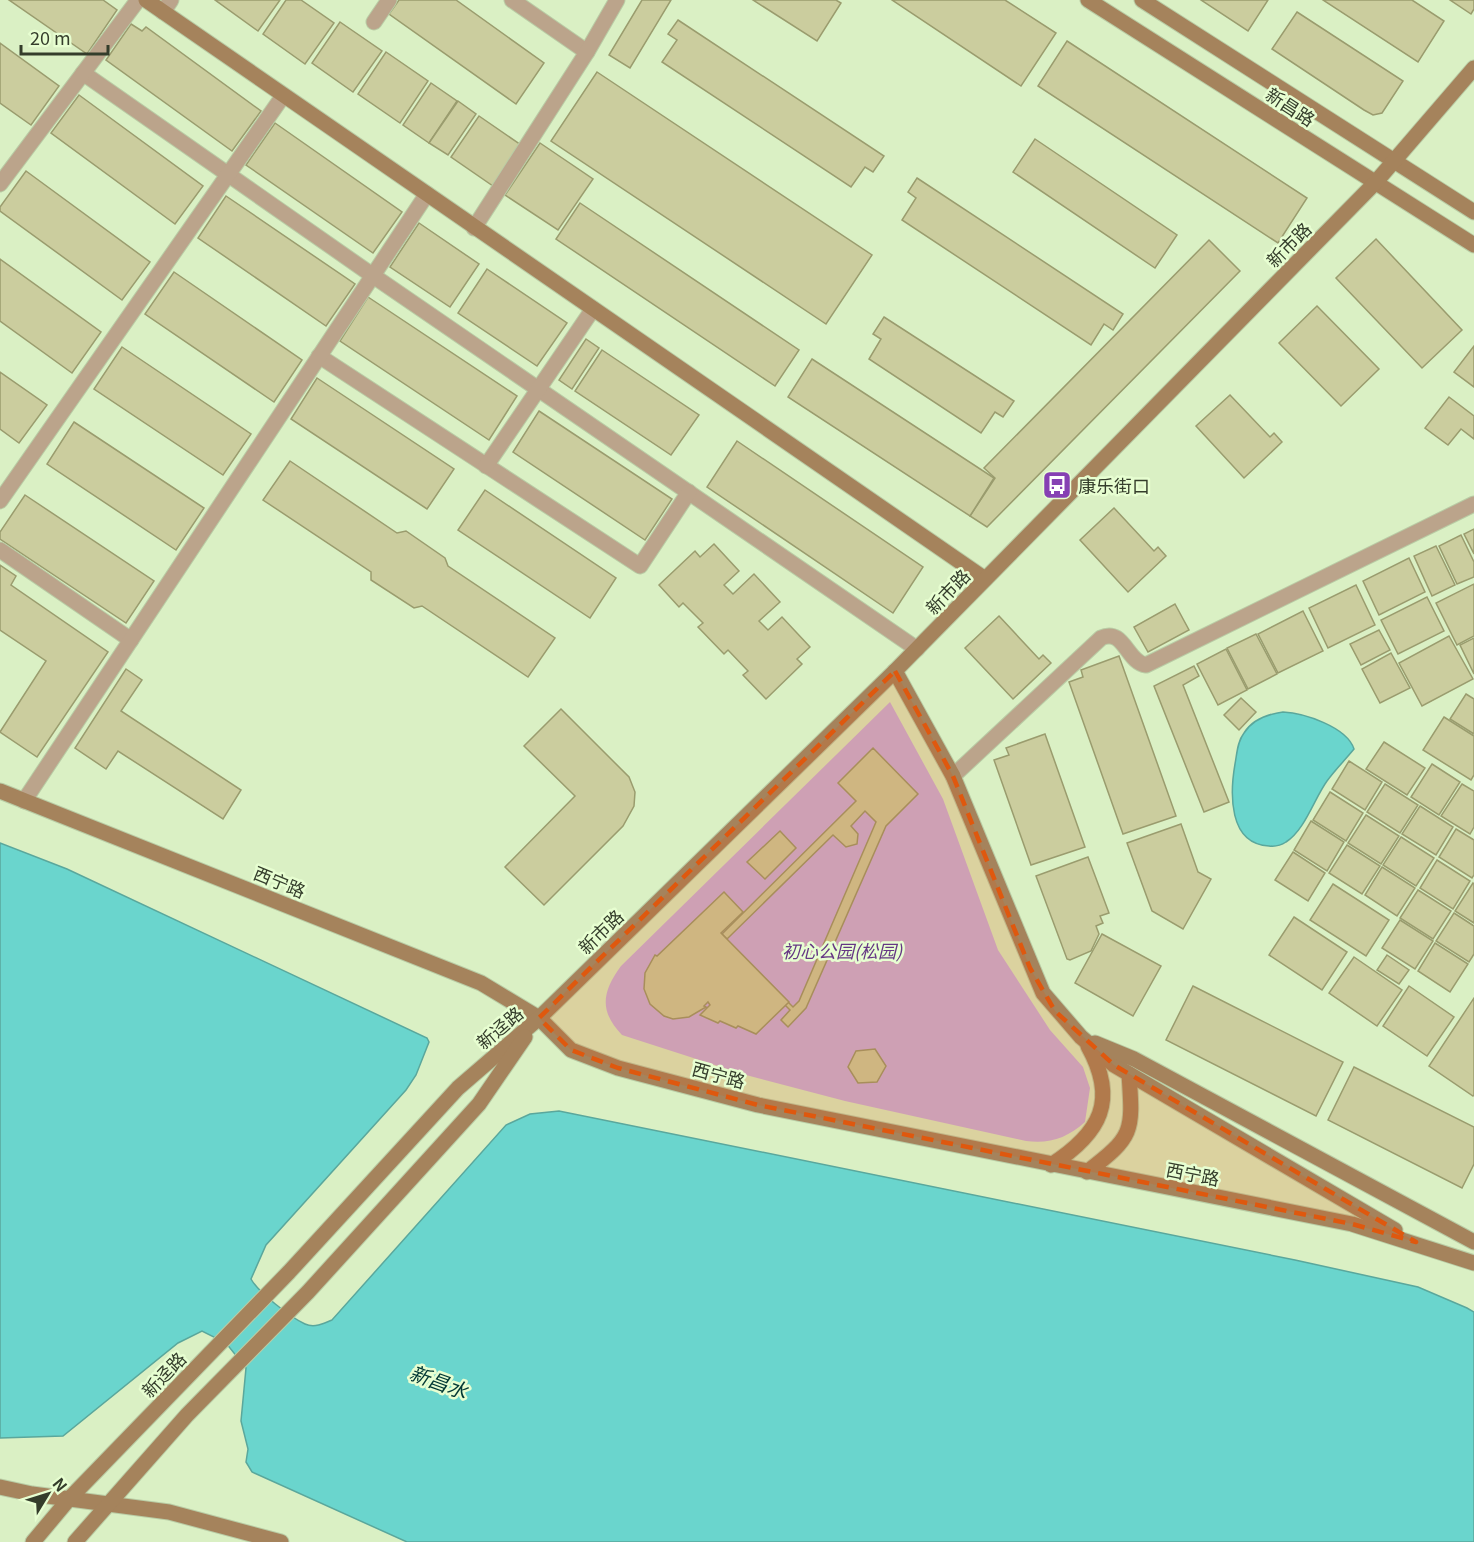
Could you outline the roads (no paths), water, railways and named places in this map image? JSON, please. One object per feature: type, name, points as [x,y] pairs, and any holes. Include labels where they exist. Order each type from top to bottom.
[{"type":"street","points":[[146,0],[167,6],[284,96],[986,579]]},
{"type":"street","name":"新昌路","points":[[1088,0],[1474,244]]},
{"type":"street","name":"新昌路","points":[[1142,0],[1474,212]]},
{"type":"street","name":"新市路","points":[[539,1018],[895,671],[986,579],[1375,183],[1474,68]]},
{"type":"street","points":[[895,671],[952,776],[1030,968],[1055,1011],[1114,1065],[1416,1242]]},
{"type":"street","name":"西宁路","points":[[0,791],[481,983],[539,1018],[572,1050],[618,1068],[758,1105],[1352,1224],[1416,1242],[1474,1263]]},
{"type":"street","name":"新迳路","points":[[33,1542],[69,1499],[289,1272],[458,1088],[539,1018]]},
{"type":"street","name":"新迳路","points":[[75,1542],[207,1395],[308,1292],[479,1104],[539,1018]]},
{"type":"street","points":[[1051,1165],[1092,1129],[1102,1110],[1101,1076],[1083,1039]]},
{"type":"street","points":[[1083,1039],[1134,1059],[1474,1242]]},
{"type":"street","points":[[1087,1172],[1110,1156],[1125,1139],[1132,1114],[1130,1074]]},
{"type":"street","points":[[0,1487],[169,1512],[281,1542]]},
{"type":"lane","points":[[0,184],[138,0]]},
{"type":"lane","points":[[374,22],[389,0]]},
{"type":"lane","points":[[512,0],[587,52]]},
{"type":"lane","points":[[474,228],[587,52],[617,0]]},
{"type":"lane","points":[[83,73],[372,275],[917,649]]},
{"type":"lane","points":[[0,501],[284,96]]},
{"type":"lane","points":[[24,801],[427,194]]},
{"type":"lane","points":[[486,466],[592,309]]},
{"type":"lane","points":[[319,356],[640,566],[689,492]]},
{"type":"lane","points":[[952,776],[1101,638],[1107,635],[1115,637],[1141,665],[1146,665],[1474,504]]},
{"type":"lane","points":[[0,550],[131,640]]},
{"type":"water","points":[[1283,712],[1313,718],[1334,728],[1350,741],[1354,749],[1322,788],[1299,830],[1284,843],[1271,846],[1256,843],[1239,827],[1233,802],[1233,776],[1239,744],[1247,728],[1261,718]]},
{"type":"water","name":"新昌水","points":[[0,843],[67,869],[427,1038],[429,1042],[416,1075],[406,1090],[266,1245],[251,1279],[260,1291],[275,1304],[305,1324],[315,1326],[332,1320],[506,1125],[530,1114],[559,1111],[1295,1260],[1418,1287],[1467,1308],[1474,1312],[1474,1542],[407,1542],[252,1472],[246,1462],[248,1449],[241,1421],[246,1368],[226,1343],[202,1331],[178,1343],[63,1436],[0,1438]]},
{"type":"place","name":"康乐街口","points":[[1057,485]]},
{"type":"park label","name":"初心公园(松园)","points":[[842,950]]}]
